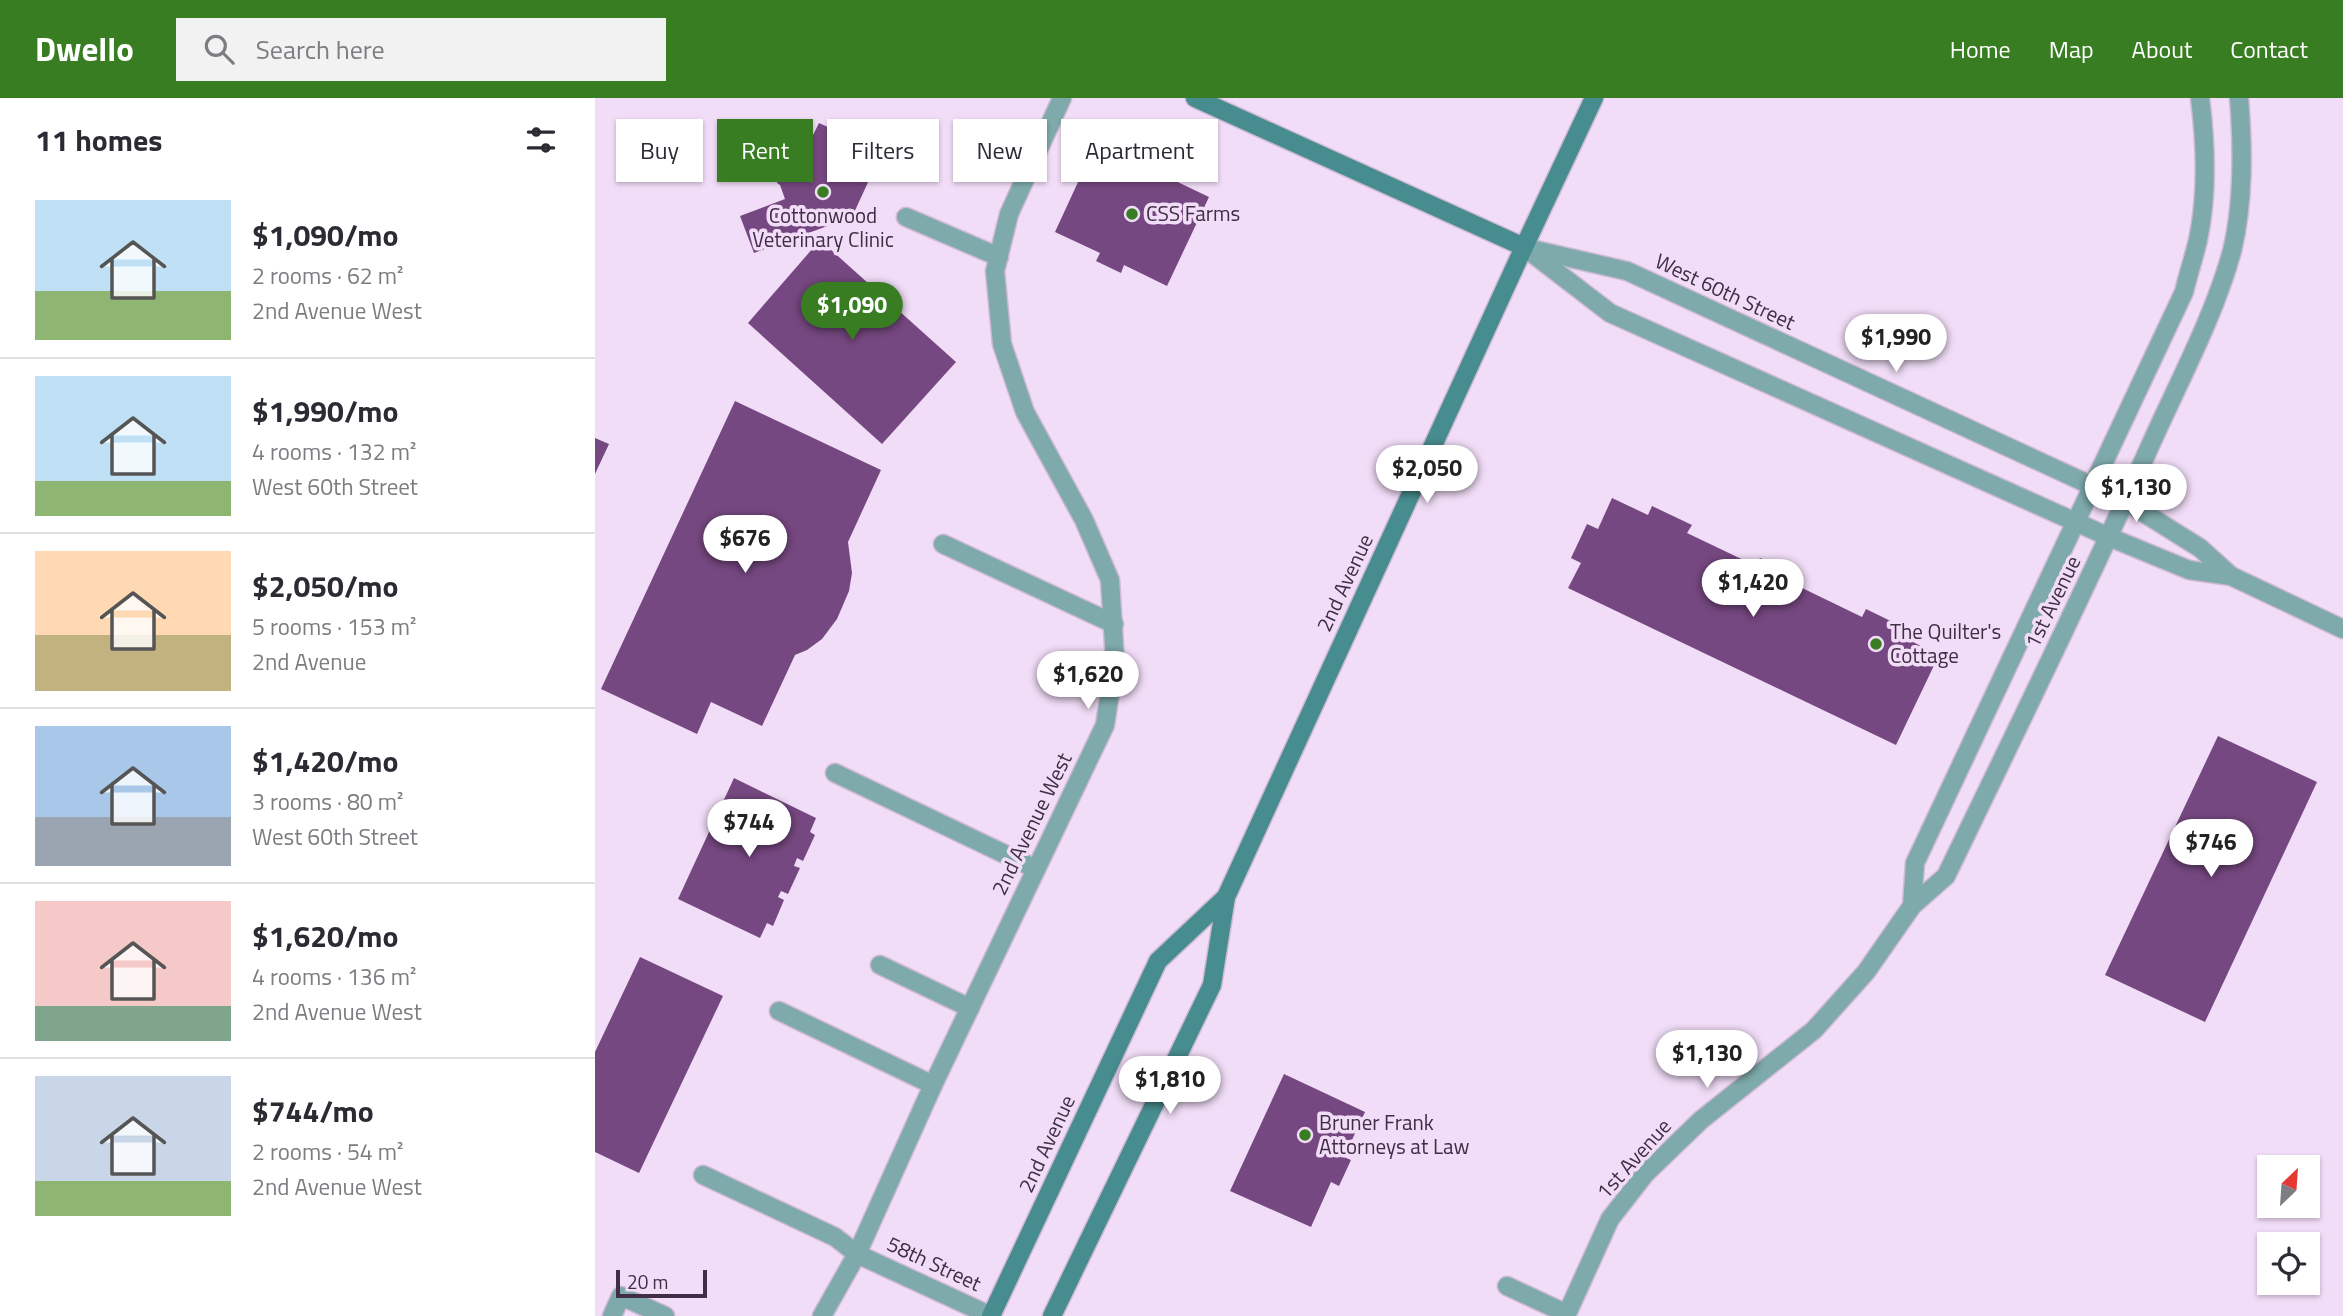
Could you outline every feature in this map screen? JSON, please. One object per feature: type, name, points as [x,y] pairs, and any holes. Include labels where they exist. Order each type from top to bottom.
[{"type":"main road","name":"2nd Avenue","points":[[1052,1316],[1212,985],[1226,897],[1594,98]]},
{"type":"main road","name":"West 60th Street","points":[[1203,100],[1524,247]]},
{"type":"main road","name":"2nd Avenue","points":[[991,1316],[1158,961],[1226,897]]},
{"type":"street","name":"2nd Avenue West","points":[[822,1316],[857,1254],[933,1085],[1105,725],[1115,661],[1110,580],[1084,520],[1025,412],[1002,344],[995,271],[1009,214],[1062,98]]},
{"type":"street","name":"1st Avenue","points":[[1912,906],[1915,863],[2184,292],[2198,239],[2205,191],[2205,131],[2200,98]]},
{"type":"street","name":"1st Avenue","points":[[1566,1315],[1610,1219],[1645,1174],[1701,1120],[1814,1030],[1867,972],[1912,906],[1946,876],[2109,537],[2215,302],[2232,250],[2241,199],[2242,130],[2239,98]]},
{"type":"street","points":[[906,217],[999,257]]},
{"type":"street","name":"West 60th Street","points":[[1524,247],[1627,271],[2092,486],[2125,502],[2200,548],[2231,576],[2343,629]]},
{"type":"street","name":"West 60th Street","points":[[1524,247],[1610,313],[2109,537],[2189,570],[2231,576]]},
{"type":"street","points":[[943,544],[1114,624]]},
{"type":"street","points":[[835,773],[1036,869]]},
{"type":"street","points":[[880,965],[970,1008]]},
{"type":"street","points":[[779,1011],[933,1085]]},
{"type":"street","name":"58th Street","points":[[702,1175],[835,1237],[857,1254],[991,1316]]},
{"type":"street","points":[[1507,1286],[1566,1315]]},
{"type":"street","points":[[612,1316],[621,1296],[665,1316]]},
{"type":"building","points":[[819,123],[827,127],[827,182],[868,182],[852,217],[754,253],[740,216],[785,199],[777,183],[813,182],[813,135]]},
{"type":"building","name":"CSS Farms","points":[[1078,182],[1178,182],[1209,197],[1167,286],[1124,265],[1121,273],[1096,261],[1100,253],[1055,232]]},
{"type":"building","points":[[820,240],[956,362],[882,444],[748,323]]},
{"type":"building","points":[[735,401],[881,470],[848,542],[852,573],[849,591],[837,619],[822,639],[795,655],[762,726],[711,702],[697,734],[601,689]]},
{"type":"building","points":[[595,438],[609,444],[595,474]]},
{"type":"building","points":[[1612,498],[1648,515],[1652,506],[1692,525],[1687,533],[1756,566],[1760,558],[1799,577],[1796,585],[1862,617],[1866,609],[1907,629],[1903,637],[1939,655],[1896,745],[1568,588],[1581,563],[1571,558],[1587,524],[1598,529]]},
{"type":"building","points":[[2218,736],[2317,782],[2205,1022],[2105,975]]},
{"type":"building","points":[[734,778],[816,818],[810,832],[815,835],[803,861],[797,858],[794,866],[800,868],[788,894],[781,891],[778,897],[784,900],[773,926],[767,923],[760,938],[678,899]]},
{"type":"building","points":[[640,957],[723,996],[639,1173],[595,1152],[595,1052]]},
{"type":"building","name":"Bruner Frank Attorneys at Law","points":[[1284,1074],[1365,1112],[1344,1157],[1351,1160],[1339,1186],[1331,1182],[1311,1227],[1230,1191]]},
{"type":"place","name":"Cottonwood Veterinary Clinic","points":[[823,192]]},
{"type":"place","name":"CSS Farms","points":[[1132,214]]},
{"type":"place","name":"The Quilter's Cottage","points":[[1876,644]]},
{"type":"place","name":"Bruner Frank Attorneys at Law","points":[[1305,1135]]}]
